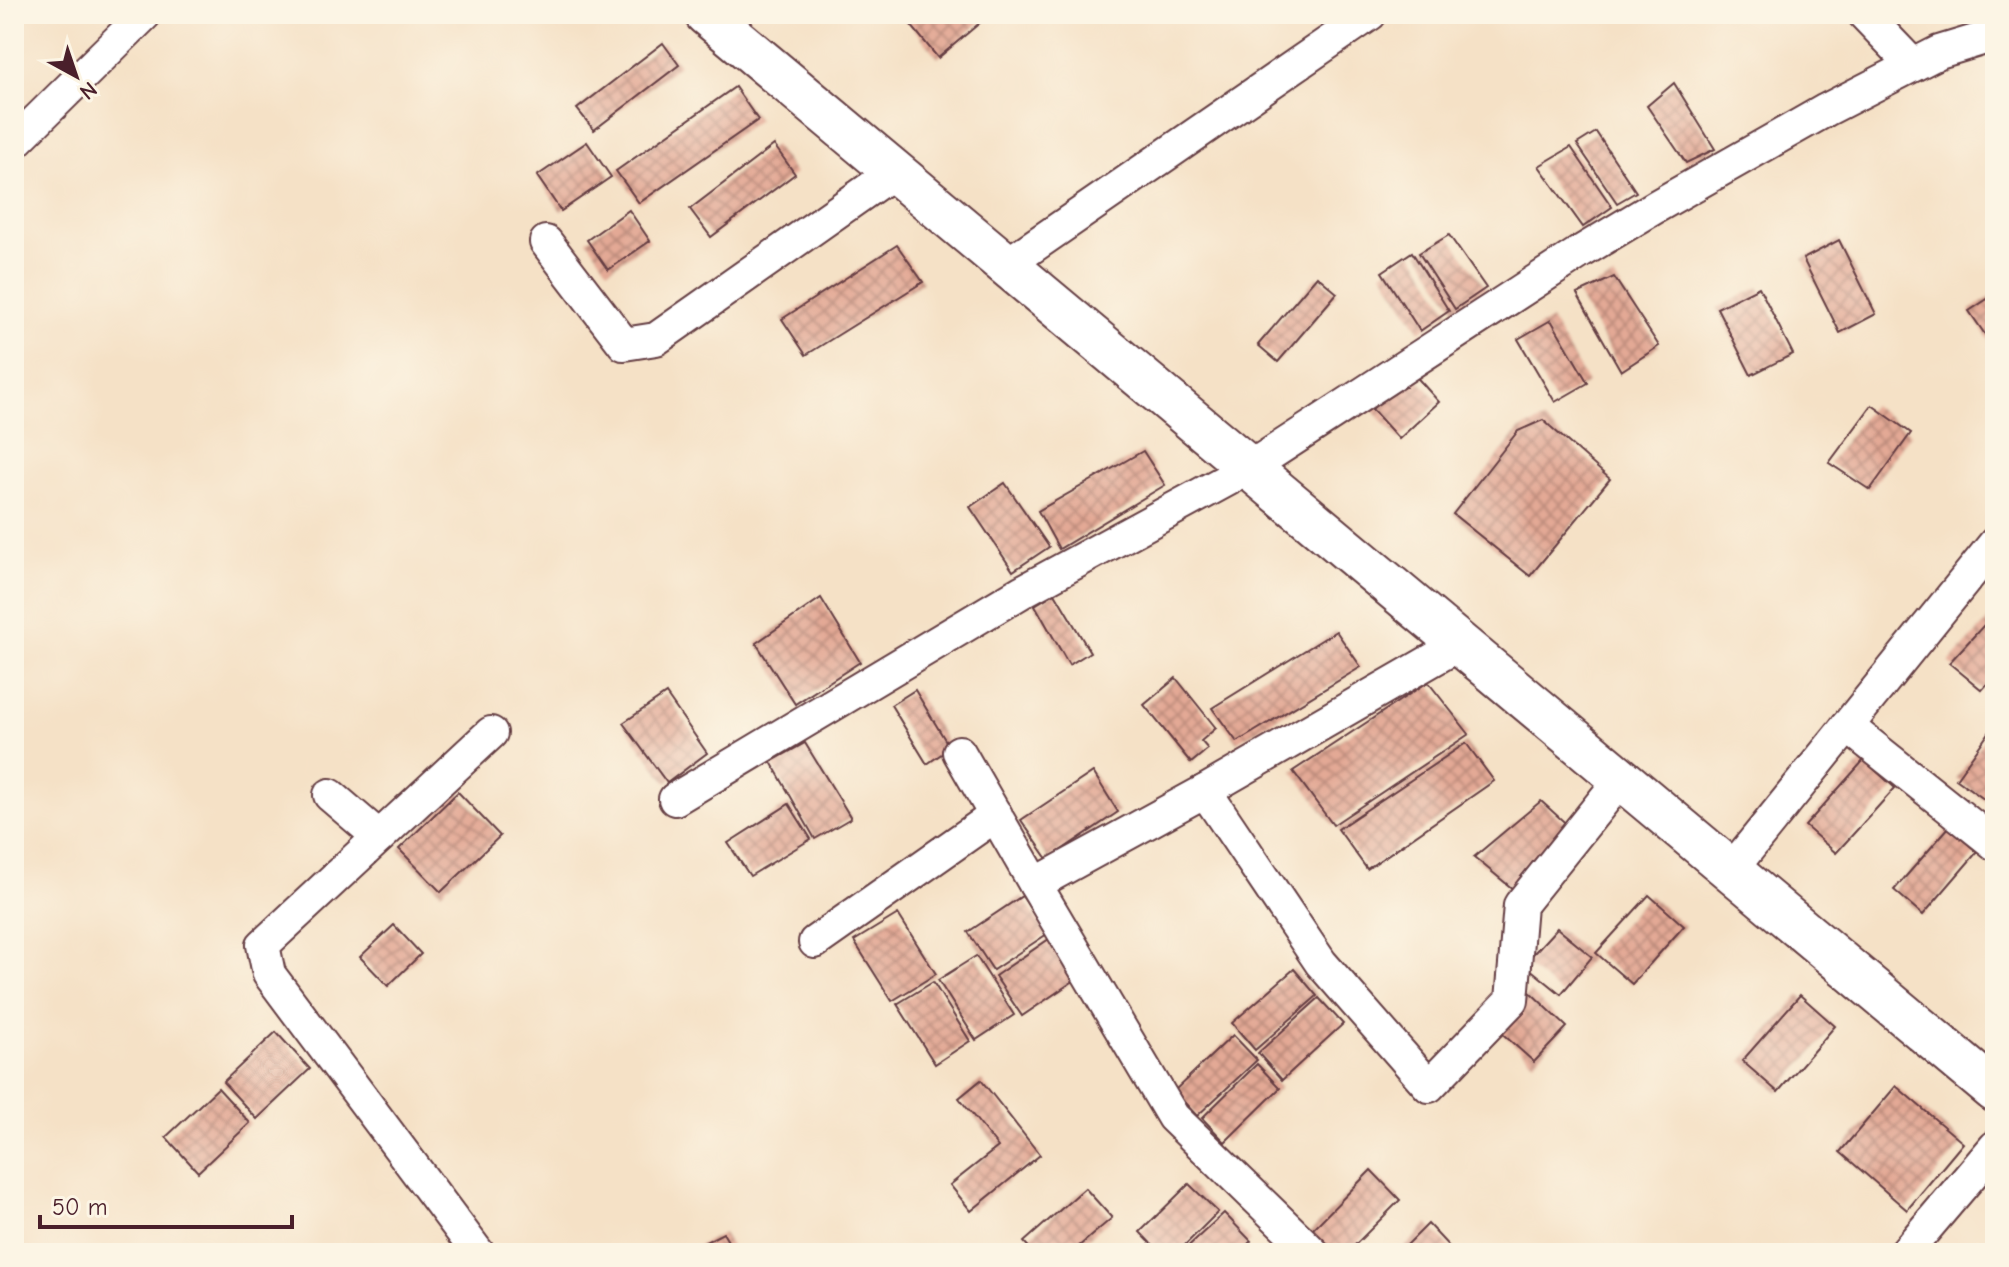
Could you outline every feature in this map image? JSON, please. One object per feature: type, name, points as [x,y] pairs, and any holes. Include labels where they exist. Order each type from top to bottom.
[{"type":"main road","points":[[706,14],[1995,1091]]},
{"type":"street","points":[[14,143],[145,14]]},
{"type":"street","points":[[1006,265],[1370,14]]},
{"type":"street","points":[[1864,14],[1913,65]]},
{"type":"street","points":[[675,799],[1023,591],[1249,468],[1592,245],[1758,148],[1939,52],[1995,35]]},
{"type":"street","points":[[546,242],[624,344],[656,339],[895,171]]},
{"type":"street","points":[[1731,870],[1847,726],[1989,563]]},
{"type":"street","points":[[1035,884],[1205,791],[1460,644]]},
{"type":"street","points":[[1847,726],[1995,844]]},
{"type":"street","points":[[478,1253],[269,974],[263,945],[491,733]]},
{"type":"street","points":[[959,752],[1173,1117],[1313,1253]]},
{"type":"street","points":[[1205,791],[1321,963],[1429,1086],[1512,1000],[1520,905],[1621,779]]},
{"type":"street","points":[[330,795],[379,837]]},
{"type":"street","points":[[815,942],[996,815]]},
{"type":"street","points":[[1905,1253],[1995,1147]]},
{"type":"building","points":[[902,14],[986,14],[988,16],[938,58]]},
{"type":"building","points":[[663,43],[679,65],[594,130],[577,109]]},
{"type":"building","points":[[1674,83],[1715,149],[1686,163],[1647,106]]},
{"type":"building","points":[[735,87],[758,120],[639,203],[616,171]]},
{"type":"building","points":[[1596,132],[1636,192],[1617,203],[1577,144]]},
{"type":"building","points":[[587,142],[611,177],[561,211],[537,176]]},
{"type":"building","points":[[774,145],[795,174],[711,237],[690,209]]},
{"type":"building","points":[[1571,147],[1612,207],[1583,227],[1539,166]]},
{"type":"building","points":[[629,210],[650,241],[608,270],[587,240]]},
{"type":"building","points":[[1449,235],[1486,288],[1455,309],[1419,253]]},
{"type":"building","points":[[1839,240],[1876,314],[1840,333],[1803,259]]},
{"type":"building","points":[[897,245],[923,282],[806,355],[782,319]]},
{"type":"building","points":[[1412,252],[1449,311],[1420,331],[1382,272]]},
{"type":"building","points":[[1317,276],[1337,293],[1278,362],[1258,345]]},
{"type":"building","points":[[1614,277],[1659,346],[1621,371],[1577,294]]},
{"type":"building","points":[[1759,287],[1793,354],[1751,375],[1717,308]]},
{"type":"building","points":[[1995,294],[1995,349],[1969,311]]},
{"type":"building","points":[[1551,320],[1588,383],[1555,402],[1518,339]]},
{"type":"building","points":[[1412,372],[1439,402],[1399,439],[1372,409]]},
{"type":"building","points":[[1872,405],[1911,433],[1870,490],[1829,463]]},
{"type":"building","points":[[1543,420],[1610,479],[1530,576],[1453,514],[1518,431]]},
{"type":"building","points":[[1143,451],[1165,485],[1059,549],[1038,511]]},
{"type":"building","points":[[1005,483],[1049,547],[1013,571],[970,507]]},
{"type":"building","points":[[1055,593],[1090,652],[1069,665],[1035,605]]},
{"type":"building","points":[[821,598],[860,662],[795,704],[756,643]]},
{"type":"building","points":[[1995,613],[1995,675],[1982,690],[1949,663]]},
{"type":"building","points":[[1336,631],[1361,667],[1237,742],[1212,708]]},
{"type":"building","points":[[1176,678],[1216,728],[1201,741],[1208,749],[1191,763],[1144,705]]},
{"type":"building","points":[[1428,682],[1469,734],[1333,825],[1293,771]]},
{"type":"building","points":[[915,690],[950,748],[927,764],[891,705]]},
{"type":"building","points":[[666,694],[707,753],[667,783],[623,723]]},
{"type":"building","points":[[1993,727],[1995,729],[1995,807],[1956,779]]},
{"type":"building","points":[[805,743],[851,818],[815,839],[771,762]]},
{"type":"building","points":[[1466,743],[1494,781],[1367,869],[1338,829]]},
{"type":"building","points":[[1864,760],[1895,788],[1836,853],[1805,826]]},
{"type":"building","points":[[1093,772],[1118,812],[1048,859],[1021,820]]},
{"type":"building","points":[[458,792],[500,836],[441,892],[399,849]]},
{"type":"building","points":[[1541,801],[1572,829],[1519,894],[1474,857]]},
{"type":"building","points":[[789,804],[811,839],[750,876],[728,843]]},
{"type":"building","points":[[1949,827],[1977,852],[1923,915],[1894,890]]},
{"type":"building","points":[[1649,895],[1684,926],[1632,984],[1596,953]]},
{"type":"building","points":[[1022,896],[1047,934],[993,970],[968,932]]},
{"type":"building","points":[[898,914],[936,974],[892,1001],[854,941]]},
{"type":"building","points":[[394,925],[421,954],[388,986],[360,957]]},
{"type":"building","points":[[1557,928],[1592,957],[1561,994],[1524,964]]},
{"type":"building","points":[[1049,939],[1075,980],[1022,1016],[995,976]]},
{"type":"building","points":[[976,956],[1014,1015],[976,1040],[938,980]]},
{"type":"building","points":[[1294,969],[1317,996],[1255,1050],[1232,1023]]},
{"type":"building","points":[[933,982],[970,1041],[935,1064],[897,1004]]},
{"type":"building","points":[[1530,992],[1567,1027],[1534,1062],[1496,1028]]},
{"type":"building","points":[[1800,995],[1835,1026],[1778,1092],[1742,1061]]},
{"type":"building","points":[[1319,998],[1343,1024],[1282,1080],[1258,1053]]},
{"type":"building","points":[[276,1032],[310,1069],[257,1119],[223,1082]]},
{"type":"building","points":[[1233,1035],[1257,1060],[1197,1116],[1174,1091]]},
{"type":"building","points":[[1257,1064],[1280,1088],[1225,1142],[1202,1118]]},
{"type":"building","points":[[981,1080],[1040,1155],[971,1211],[950,1185],[998,1147],[959,1098]]},
{"type":"building","points":[[1896,1086],[1963,1143],[1907,1210],[1840,1152]]},
{"type":"building","points":[[218,1088],[250,1123],[198,1172],[166,1137]]},
{"type":"building","points":[[1371,1170],[1400,1200],[1347,1253],[1331,1253],[1309,1233]]},
{"type":"building","points":[[1189,1184],[1218,1212],[1177,1253],[1160,1253],[1140,1232]]},
{"type":"building","points":[[1085,1188],[1112,1218],[1071,1253],[1034,1253],[1024,1242]]},
{"type":"building","points":[[1224,1213],[1251,1241],[1239,1253],[1181,1253]]},
{"type":"building","points":[[1428,1224],[1455,1253],[1399,1253]]},
{"type":"building","points":[[723,1233],[735,1253],[684,1253]]}]
